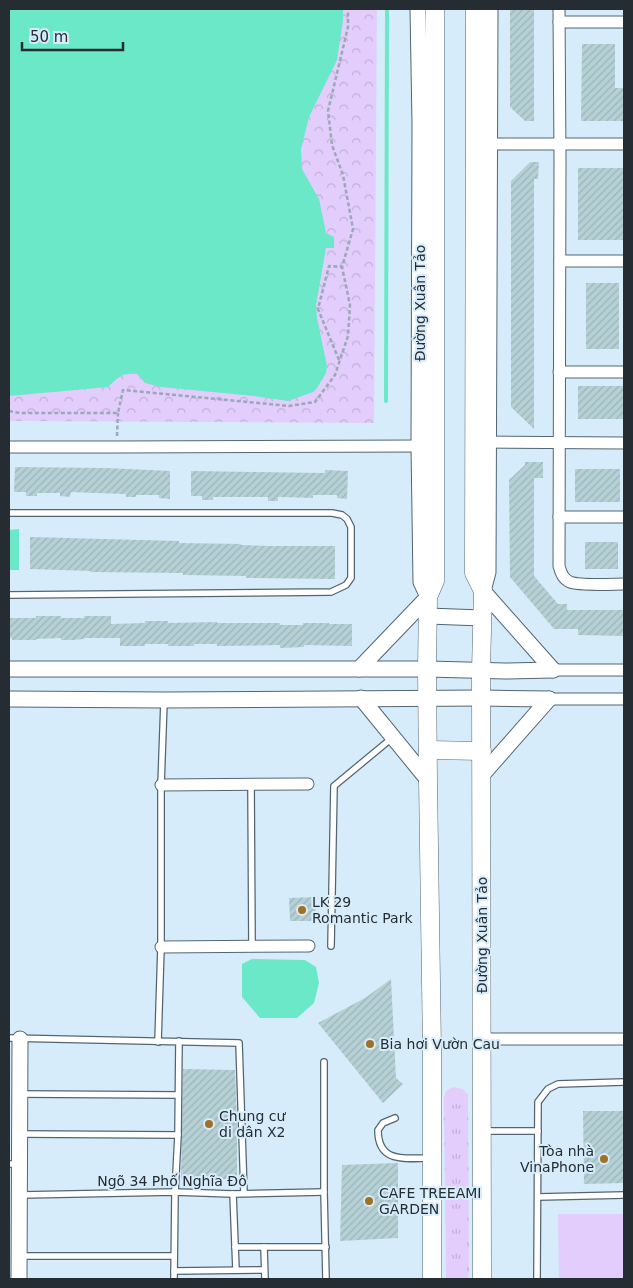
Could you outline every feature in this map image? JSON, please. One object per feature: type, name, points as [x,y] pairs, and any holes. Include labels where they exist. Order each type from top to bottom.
[{"type":"main road","name":"Đường Xuân Tảo","points":[[432,1279],[432,1016],[427,669],[428,597],[435,581],[427,446],[435,9]]},
{"type":"main road","name":"Đường Xuân Tảo","points":[[475,9],[482,144],[482,442],[474,573],[484,591],[481,670],[482,1279]]},
{"type":"main road","points":[[428,750],[482,750]]},
{"type":"street","name":"Đường Xuân Tảo","points":[[418,9],[427,446]]},
{"type":"street","name":"Đường Xuân Tảo","points":[[482,144],[490,9]]},
{"type":"street","points":[[559,9],[559,566],[560,573],[572,583],[624,584]]},
{"type":"street","points":[[560,22],[624,22]]},
{"type":"street","points":[[482,144],[624,144]]},
{"type":"street","points":[[560,261],[624,261]]},
{"type":"street","points":[[559,372],[624,372]]},
{"type":"street","points":[[482,442],[624,443]]},
{"type":"street","points":[[9,447],[427,446]]},
{"type":"street","points":[[559,518],[624,517]]},
{"type":"street","points":[[484,591],[553,670]]},
{"type":"street","points":[[359,669],[428,597]]},
{"type":"street","points":[[428,616],[482,618]]},
{"type":"street","points":[[9,670],[624,670]]},
{"type":"street","points":[[361,698],[428,780]]},
{"type":"street","points":[[9,699],[624,699]]},
{"type":"street","points":[[482,774],[549,699]]},
{"type":"street","points":[[162,785],[308,784]]},
{"type":"street","points":[[161,947],[309,946]]},
{"type":"street","points":[[14,1038],[20,1094],[19,1134],[14,1164],[19,1195],[19,1279]]},
{"type":"street","points":[[482,1039],[624,1039]]},
{"type":"lane","points":[[9,513],[332,513],[342,515],[347,519],[351,527],[351,578],[346,584],[331,592],[9,594]]},
{"type":"lane","points":[[158,1042],[164,700]]},
{"type":"lane","points":[[331,946],[334,786],[393,737]]},
{"type":"lane","points":[[251,784],[252,946]]},
{"type":"lane","points":[[14,1038],[239,1043],[244,1193]]},
{"type":"lane","points":[[174,1279],[179,1041]]},
{"type":"lane","points":[[324,1062],[326,1279]]},
{"type":"lane","points":[[537,1279],[538,1102],[543,1094],[552,1086],[558,1084],[624,1082]]},
{"type":"lane","points":[[20,1094],[178,1095]]},
{"type":"lane","points":[[395,1118],[383,1123],[378,1130],[380,1142],[387,1153],[400,1159],[433,1158]]},
{"type":"lane","points":[[482,1132],[538,1131]]},
{"type":"lane","points":[[19,1134],[178,1135]]},
{"type":"lane","name":"Ngõ 34 Phố Nghĩa Đô","points":[[19,1195],[324,1192]]},
{"type":"lane","points":[[233,1194],[236,1270]]},
{"type":"lane","points":[[538,1197],[624,1196]]},
{"type":"lane","points":[[235,1247],[326,1247]]},
{"type":"lane","points":[[264,1247],[266,1279]]},
{"type":"lane","points":[[19,1256],[174,1256]]},
{"type":"lane","points":[[174,1271],[264,1270]]},
{"type":"path","points":[[117,448],[118,413],[123,390],[289,406],[315,402],[335,375],[348,336],[350,306],[342,267],[353,229],[343,175],[332,145],[328,110],[348,27],[348,9]]},
{"type":"path","points":[[339,362],[318,309],[329,266],[342,267]]},
{"type":"path","points":[[9,411],[20,413],[118,413]]},
{"type":"green space","points":[[9,9],[377,9],[374,423],[9,421]]},
{"type":"green space","points":[[453,1087],[463,1089],[468,1095],[468,1279],[446,1279],[444,1099],[446,1091]]},
{"type":"green space","points":[[558,1214],[624,1214],[624,1279],[559,1279]]},
{"type":"shaded area","points":[[9,9],[343,9],[337,60],[309,117],[301,149],[302,169],[319,199],[326,233],[334,237],[334,248],[326,248],[316,305],[327,366],[326,373],[313,392],[288,401],[161,387],[145,383],[137,374],[127,374],[121,376],[108,387],[9,396]]},
{"type":"shaded area","points":[[19,529],[19,570],[9,570],[9,530]]},
{"type":"shaded area","points":[[252,959],[305,960],[316,967],[319,983],[314,1003],[297,1018],[260,1018],[242,997],[242,964]]},
{"type":"building","points":[[510,9],[534,9],[534,121],[525,121],[510,107]]},
{"type":"building","points":[[582,44],[615,44],[615,88],[624,88],[624,121],[581,121]]},
{"type":"building","points":[[530,162],[539,162],[538,179],[534,179],[534,429],[511,407],[511,181]]},
{"type":"building","points":[[578,168],[624,168],[624,240],[578,240]]},
{"type":"building","points":[[586,283],[619,283],[619,349],[586,349]]},
{"type":"building","points":[[578,386],[624,386],[624,419],[578,419]]},
{"type":"building","points":[[525,462],[543,462],[543,478],[534,478],[534,576],[558,604],[567,604],[567,610],[624,610],[624,636],[578,635],[578,629],[554,629],[510,577],[509,480],[525,465]]},
{"type":"building","points":[[15,467],[170,471],[170,499],[159,498],[159,495],[126,497],[126,494],[71,492],[70,497],[60,496],[60,493],[37,493],[37,496],[26,496],[26,492],[14,492]]},
{"type":"building","points":[[575,469],[620,469],[620,502],[575,502]]},
{"type":"building","points":[[325,470],[348,471],[347,499],[337,498],[337,495],[313,495],[313,498],[278,497],[278,501],[268,501],[268,497],[213,497],[213,500],[202,500],[202,496],[191,496],[191,471],[325,473]]},
{"type":"building","points":[[30,537],[179,541],[179,543],[271,546],[335,546],[335,579],[246,578],[246,576],[183,575],[183,573],[30,569]]},
{"type":"building","points":[[585,542],[618,542],[618,569],[585,569]]},
{"type":"building","points":[[36,616],[84,618],[84,616],[111,616],[111,624],[168,621],[168,623],[280,623],[280,625],[303,625],[303,623],[352,624],[352,646],[304,645],[304,647],[280,648],[280,645],[217,646],[217,644],[194,644],[194,646],[168,646],[168,644],[145,644],[145,646],[120,646],[120,638],[12,640],[12,638],[9,638],[9,618],[36,618]]},
{"type":"building","name":"LK 29 Romantic Park","points":[[316,897],[315,921],[290,921],[289,898]]},
{"type":"building","points":[[391,979],[396,1078],[403,1084],[383,1103],[318,1023],[365,998]]},
{"type":"building","name":"Chung cư di dân X2","points":[[183,1069],[235,1070],[237,1179],[181,1179]]},
{"type":"building","name":"Tòa nhà VinaPhone","points":[[583,1111],[624,1111],[624,1183],[584,1184]]},
{"type":"building","name":"CAFE TREEAMI GARDEN","points":[[398,1163],[398,1238],[340,1241],[342,1165]]},
{"type":"waterway","points":[[386,401],[387,9]]},
{"type":"place","name":"LK 29 Romantic Park","points":[[302,910]]},
{"type":"place","name":"Bia hơi Vườn Cau","points":[[370,1044]]},
{"type":"place","name":"Chung cư di dân X2","points":[[209,1124]]},
{"type":"place","name":"Tòa nhà VinaPhone","points":[[604,1159]]},
{"type":"place","name":"CAFE TREEAMI GARDEN","points":[[369,1201]]}]
